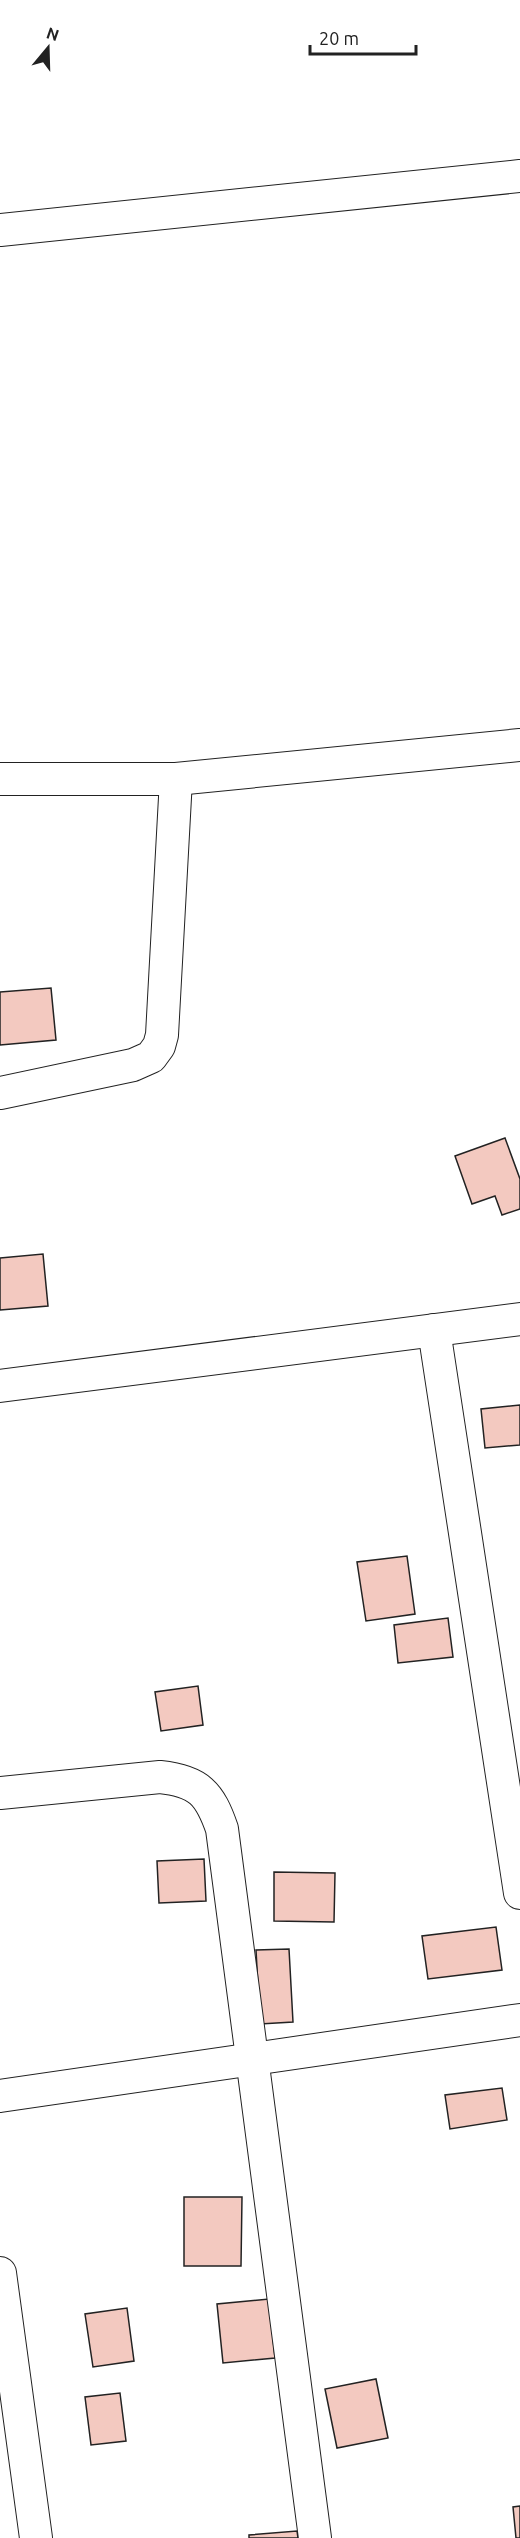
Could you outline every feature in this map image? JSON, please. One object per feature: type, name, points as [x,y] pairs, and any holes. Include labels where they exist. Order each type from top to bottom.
[{"type":"street","points":[[0,230],[520,176]]},
{"type":"street","points":[[0,779],[176,780],[520,745]]},
{"type":"street","points":[[0,1093],[133,1065],[151,1057],[159,1046],[164,1002],[176,780]]},
{"type":"street","points":[[0,1386],[520,1319]]},
{"type":"street","points":[[434,1330],[520,1893]]},
{"type":"street","points":[[0,1793],[160,1777],[182,1780],[201,1790],[214,1805],[222,1829],[254,2059],[315,2538]]},
{"type":"street","points":[[0,2096],[520,2020]]},
{"type":"street","points":[[0,2273],[36,2538]]},
{"type":"building","points":[[51,988],[56,1040],[0,1045],[0,992]]},
{"type":"building","points":[[505,1138],[520,1179],[520,1209],[502,1215],[495,1196],[472,1204],[455,1156]]},
{"type":"building","points":[[43,1254],[48,1306],[0,1310],[0,1258]]},
{"type":"building","points":[[520,1405],[520,1445],[485,1448],[481,1409]]},
{"type":"building","points":[[407,1556],[415,1614],[366,1621],[357,1562]]},
{"type":"building","points":[[448,1618],[453,1657],[398,1663],[394,1625]]},
{"type":"building","points":[[198,1686],[203,1725],[161,1731],[155,1692]]},
{"type":"building","points":[[204,1859],[206,1901],[159,1903],[157,1861]]},
{"type":"building","points":[[274,1872],[335,1873],[334,1922],[274,1921]]},
{"type":"building","points":[[496,1927],[502,1970],[428,1979],[422,1936]]},
{"type":"building","points":[[289,1949],[293,2022],[260,2024],[256,1950]]},
{"type":"building","points":[[502,2088],[507,2120],[450,2129],[445,2095]]},
{"type":"building","points":[[184,2197],[242,2197],[241,2266],[184,2266]]},
{"type":"building","points":[[269,2299],[275,2358],[223,2363],[217,2304]]},
{"type":"building","points":[[127,2308],[134,2361],[93,2367],[85,2314]]},
{"type":"building","points":[[376,2379],[388,2438],[337,2448],[325,2389]]},
{"type":"building","points":[[120,2393],[126,2441],[91,2445],[85,2397]]},
{"type":"building","points":[[520,2506],[520,2538],[516,2538],[513,2507]]},
{"type":"building","points":[[297,2531],[298,2538],[249,2538],[249,2535]]}]
